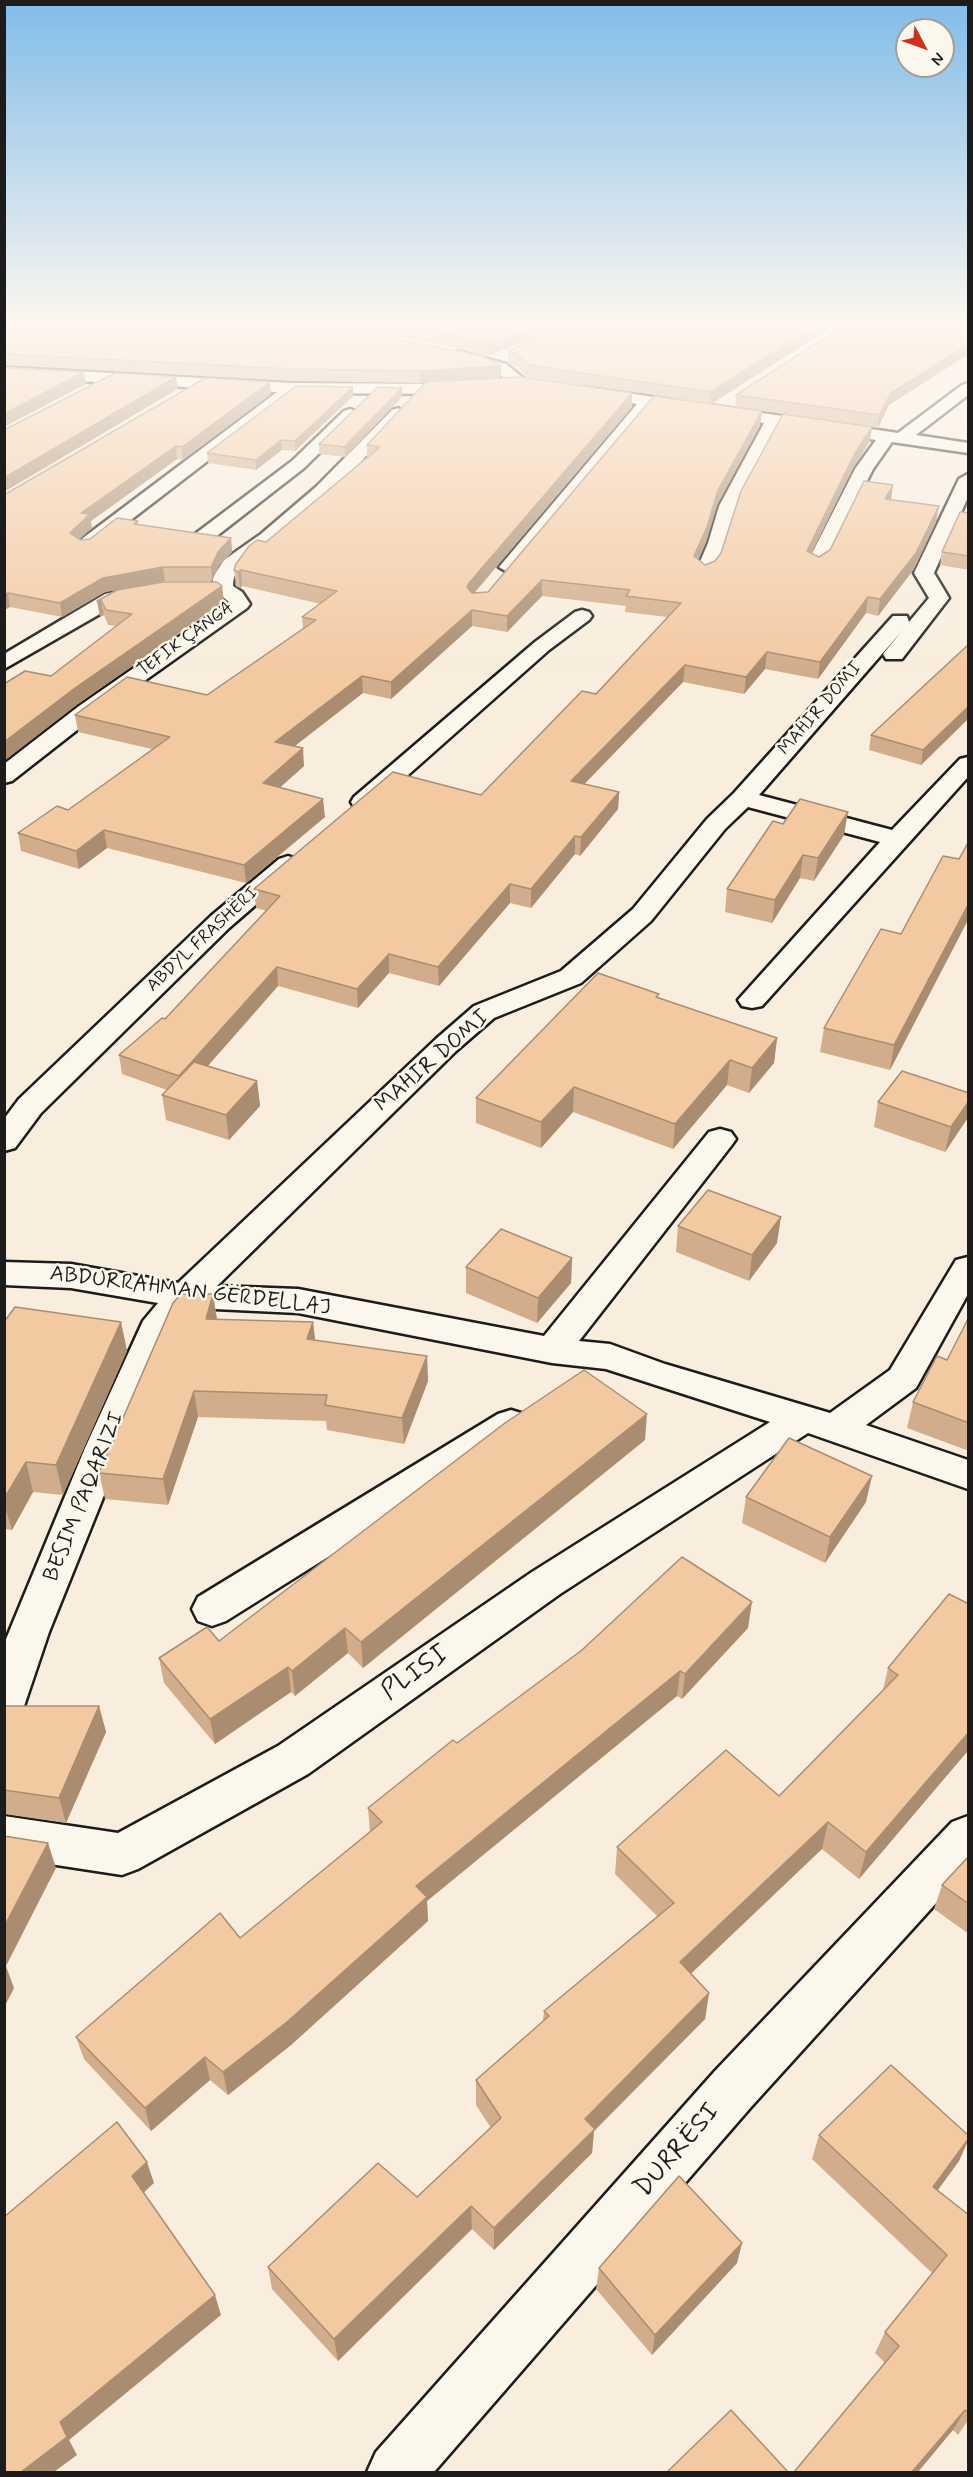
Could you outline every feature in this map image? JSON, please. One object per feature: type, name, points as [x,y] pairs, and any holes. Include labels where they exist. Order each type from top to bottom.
[{"type":"street","points":[[84,546],[223,440]]},
{"type":"street","points":[[202,538],[271,486],[325,440]]},
{"type":"street","name":"TEFIK ÇANGA","points":[[4,776],[87,711],[240,604],[235,596],[223,589],[223,577],[231,564],[268,538],[374,440]]},
{"type":"street","points":[[495,585],[616,440]]},
{"type":"street","points":[[705,573],[718,543],[728,506],[765,440]]},
{"type":"street","points":[[816,565],[864,469],[892,440]]},
{"type":"street","points":[[917,440],[969,448]]},
{"type":"street","points":[[863,692],[939,598],[924,573],[969,479]]},
{"type":"street","points":[[200,589],[223,589]]},
{"type":"street","points":[[4,663],[112,598],[156,590]]},
{"type":"street","points":[[344,818],[542,646],[582,616]]},
{"type":"street","name":"MAHIR DOMI","points":[[184,1296],[446,1045],[484,1012],[571,977],[642,915],[716,824],[743,798],[900,620]]},
{"type":"street","points":[[752,1000],[897,839],[969,764]]},
{"type":"street","points":[[743,798],[897,839]]},
{"type":"street","name":"ABDYL FRASHËRI","points":[[4,1141],[30,1106],[212,930],[309,847]]},
{"type":"street","points":[[552,1350],[720,1139]]},
{"type":"street","name":"PLISI","points":[[4,1836],[123,1854],[293,1760],[546,1584],[819,1423],[903,1379],[948,1298],[969,1268]]},
{"type":"street","name":"ABDURRAHMAN GËRDELLAJ","points":[[4,1274],[71,1276],[184,1296],[298,1301],[552,1350],[610,1357],[653,1373],[819,1423],[969,1475]]},
{"type":"street","name":"BESIM PAQARIZI","points":[[4,1708],[29,1632],[159,1321],[184,1296]]},
{"type":"street","points":[[212,1610],[558,1393],[610,1357]]},
{"type":"street","name":"DURRËSI","points":[[396,2472],[733,2089],[969,1837]]},
{"type":"building","points":[[4,440],[69,440],[4,478]]},
{"type":"building","points":[[99,440],[192,440],[182,447],[176,446],[81,513],[90,514],[70,533],[81,540],[90,539],[117,518],[138,521],[134,524],[231,538],[218,552],[211,567],[163,567],[103,578],[60,603],[8,593],[4,595],[4,495]]},
{"type":"building","points":[[225,440],[297,440],[281,440],[256,460],[207,453]]},
{"type":"building","points":[[324,440],[351,440],[344,447],[319,444]]},
{"type":"building","points":[[372,440],[592,440],[470,582],[467,587],[472,593],[488,592],[617,440],[746,440],[718,490],[707,527],[694,556],[705,565],[715,561],[721,553],[741,491],[769,440],[864,440],[807,551],[819,557],[830,550],[864,481],[893,485],[885,499],[939,506],[916,553],[880,599],[868,597],[820,662],[767,652],[746,677],[685,665],[571,781],[619,792],[581,837],[575,836],[531,889],[510,884],[438,967],[389,954],[357,989],[277,967],[179,1076],[119,1055],[162,1018],[165,1019],[280,896],[254,889],[393,772],[481,795],[582,691],[596,694],[681,603],[626,596],[630,590],[542,580],[507,616],[472,610],[391,682],[362,676],[275,742],[303,748],[263,783],[323,799],[244,865],[104,830],[76,851],[18,833],[57,806],[68,810],[170,737],[75,715],[127,677],[207,695],[316,620],[302,617],[337,591],[234,570],[249,546],[257,540],[266,542],[380,447],[367,445]]},
{"type":"building","points":[[960,512],[969,513],[969,556],[942,552]]},
{"type":"building","points":[[163,582],[217,582],[222,586],[75,688],[4,742],[4,684],[25,671],[51,676],[132,614],[106,610],[101,600],[97,601],[117,590]]},
{"type":"building","points":[[969,644],[969,706],[923,750],[871,735]]},
{"type":"building","points":[[800,799],[848,812],[818,858],[803,855],[775,900],[727,889],[773,821],[783,824]]},
{"type":"building","points":[[969,841],[969,903],[894,1045],[824,1028],[881,929],[901,934],[943,856],[959,859]]},
{"type":"building","points":[[598,973],[659,994],[656,997],[777,1038],[752,1068],[730,1060],[675,1124],[574,1087],[541,1122],[476,1098]]},
{"type":"building","points":[[194,1062],[257,1081],[226,1115],[162,1095]]},
{"type":"building","points":[[902,1071],[969,1093],[969,1101],[951,1127],[878,1102]]},
{"type":"building","points":[[708,1190],[781,1217],[752,1255],[678,1226]]},
{"type":"building","points":[[501,1229],[572,1258],[538,1298],[466,1267]]},
{"type":"building","points":[[181,1294],[213,1294],[206,1319],[313,1322],[307,1339],[427,1356],[402,1418],[325,1405],[327,1395],[194,1391],[163,1479],[99,1473],[173,1303]]},
{"type":"building","points":[[15,1307],[121,1322],[56,1465],[26,1462],[4,1499],[4,1322]]},
{"type":"building","points":[[969,1317],[969,1423],[913,1402],[937,1356],[947,1360]]},
{"type":"building","points":[[584,1370],[647,1414],[361,1642],[345,1628],[292,1671],[288,1667],[210,1719],[159,1658],[207,1627],[219,1641],[505,1423]]},
{"type":"building","points":[[789,1438],[872,1476],[830,1537],[746,1497]]},
{"type":"building","points":[[682,1557],[752,1602],[685,1674],[680,1671],[416,1886],[427,1897],[287,2022],[223,2072],[205,2057],[145,2108],[76,2037],[220,1913],[240,1938],[382,1822],[368,1808],[453,1740],[457,1743],[582,1650]]},
{"type":"building","points":[[949,1594],[969,1604],[969,1732],[866,1852],[828,1822],[680,1962],[709,1993],[585,2119],[595,2129],[494,2228],[471,2206],[334,2339],[268,2267],[378,2163],[417,2197],[501,2118],[476,2080],[549,2016],[544,2011],[674,1903],[617,1847],[726,1750],[779,1796],[898,1675],[888,1668]]},
{"type":"building","points":[[4,1706],[99,1706],[59,1798],[4,1790]]},
{"type":"building","points":[[4,1836],[48,1843],[4,1927]]},
{"type":"building","points":[[969,1856],[969,1904],[942,1885]]},
{"type":"building","points":[[891,2065],[969,2136],[933,2187],[969,2215],[969,2413],[965,2410],[912,2472],[794,2472],[899,2346],[885,2332],[947,2255],[819,2135]]},
{"type":"building","points":[[117,2122],[147,2162],[132,2176],[215,2295],[60,2422],[67,2437],[21,2472],[4,2472],[4,2217]]},
{"type":"building","points":[[679,2176],[742,2243],[655,2335],[599,2268]]},
{"type":"building","points":[[731,2410],[788,2472],[667,2472]]}]
